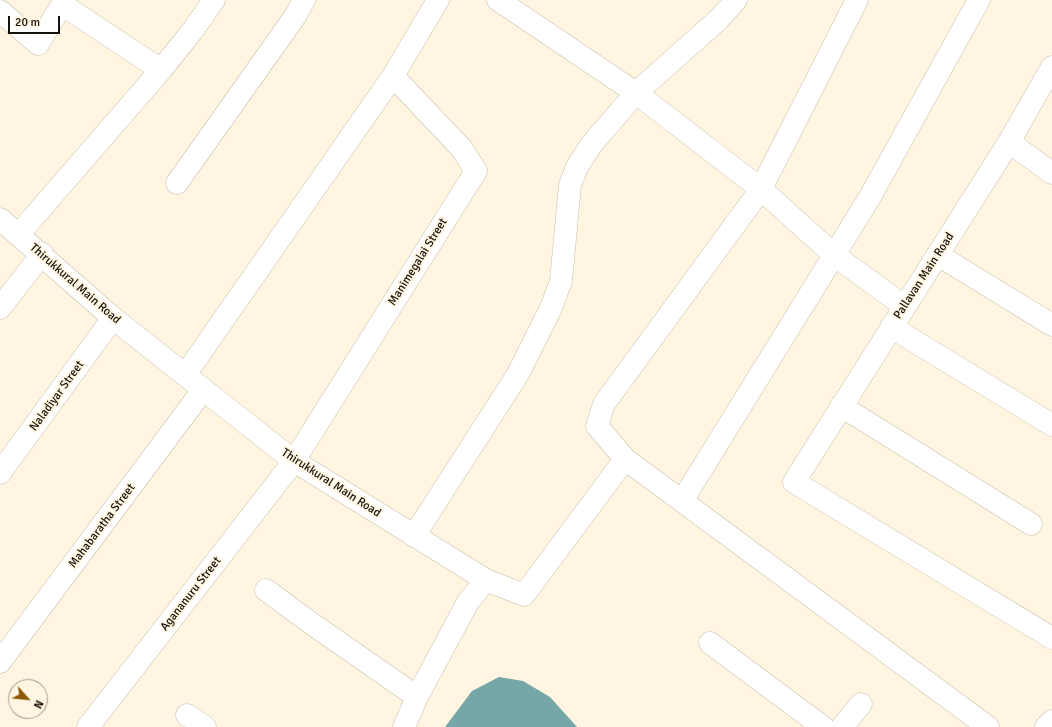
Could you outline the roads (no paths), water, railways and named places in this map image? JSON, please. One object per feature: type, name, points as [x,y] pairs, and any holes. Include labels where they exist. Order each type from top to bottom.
[{"type":"street","points":[[18,235],[161,70],[214,0]]},
{"type":"street","points":[[177,183],[296,15],[304,0]]},
{"type":"street","points":[[185,375],[392,76],[438,0]]},
{"type":"street","points":[[498,0],[636,93],[761,189],[834,255],[904,306]]},
{"type":"street","points":[[414,536],[518,374],[551,308],[562,281],[570,185],[578,167],[591,145],[636,93],[719,19],[736,0]]},
{"type":"street","points":[[857,0],[761,189],[604,404],[597,426],[626,459],[988,727]]},
{"type":"street","points":[[682,501],[870,197],[979,0]]},
{"type":"street","points":[[0,11],[38,44],[64,2],[161,70]]},
{"type":"street","name":"Pallavan Main Road","points":[[1052,67],[1045,93],[1009,142],[794,482],[1052,638]]},
{"type":"street","name":"Manimegalai Street","points":[[294,461],[476,170],[462,149],[392,76]]},
{"type":"street","points":[[1009,142],[1052,173]]},
{"type":"street","name":"Thirukkural Main Road","points":[[0,219],[114,318],[294,461],[486,580],[524,595],[626,459]]},
{"type":"street","points":[[0,308],[42,254]]},
{"type":"street","points":[[938,255],[1052,325]]},
{"type":"street","name":"Naladiyar Street","points":[[0,473],[114,318]]},
{"type":"street","points":[[891,327],[1052,425]]},
{"type":"street","name":"Mahabaratha Street","points":[[0,662],[203,390]]},
{"type":"street","points":[[841,406],[1031,524]]},
{"type":"street","name":"Agananuru Street","points":[[88,727],[294,461]]},
{"type":"street","points":[[404,727],[417,697],[468,602],[486,580]]},
{"type":"street","points":[[266,590],[417,697]]},
{"type":"street","points":[[710,643],[823,727]]},
{"type":"street","points":[[842,727],[861,704]]},
{"type":"street","points":[[187,715],[205,727]]},
{"type":"street","points":[[1046,727],[1052,721]]},
{"type":"water","points":[[499,677],[523,681],[550,697],[577,727],[445,727],[472,691]]}]
